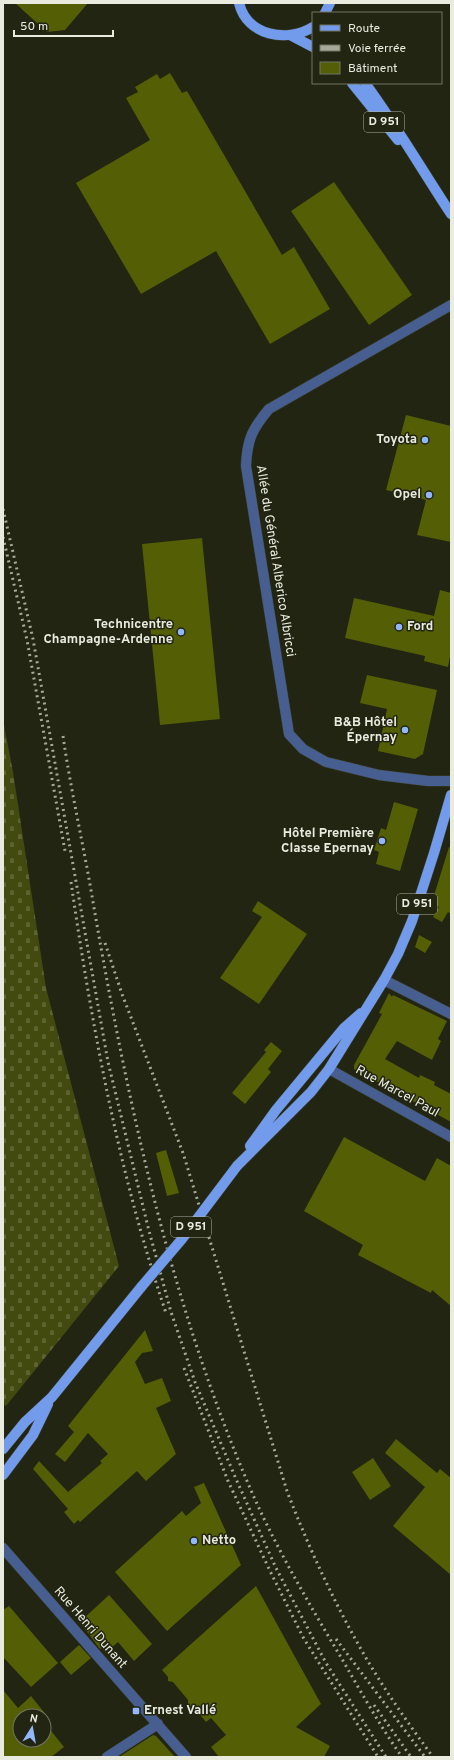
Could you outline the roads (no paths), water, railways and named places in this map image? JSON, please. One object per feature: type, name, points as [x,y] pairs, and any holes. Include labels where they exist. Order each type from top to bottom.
[{"type":"main road","points":[[240,3],[248,20],[260,30],[275,36],[292,36],[304,33],[312,28]]},
{"type":"main road","points":[[292,36],[312,46]]},
{"type":"main road","name":"D 951","points":[[353,84],[416,161]]},
{"type":"main road","name":"D 951","points":[[366,84],[396,127],[416,161],[451,214]]},
{"type":"main road","name":"D 951","points":[[237,1166],[311,1092],[329,1069],[384,980],[398,954],[412,920],[451,795]]},
{"type":"main road","name":"D 951","points":[[3,1449],[25,1422],[52,1397],[182,1239],[237,1166],[276,1110],[344,1028],[367,1008]]},
{"type":"main road","name":"D 951","points":[[3,1475],[32,1435],[52,1397]]},
{"type":"street","name":"Allée du Général Alberico Albricci","points":[[451,305],[269,409],[256,424],[250,436],[246,466],[288,734],[303,749],[326,762],[379,775],[428,781],[451,781]]},
{"type":"street","points":[[384,980],[451,1014]]},
{"type":"street","name":"Rue Marcel Paul","points":[[329,1069],[451,1137]]},
{"type":"street","name":"Rue Henri Dunant","points":[[3,1548],[186,1757]]},
{"type":"street","points":[[107,1757],[158,1724]]},
{"type":"railway","points":[[3,509],[33,639],[108,1062],[148,1227],[171,1312],[195,1382],[276,1568],[326,1663],[386,1757]]},
{"type":"railway","points":[[3,537],[27,640],[65,851]]},
{"type":"railway","points":[[63,736],[120,1050],[154,1196],[173,1269],[195,1341],[219,1411],[257,1504],[292,1572],[317,1616],[371,1709],[402,1757]]},
{"type":"railway","points":[[71,882],[88,991],[109,1100],[134,1207],[149,1261],[166,1313]]},
{"type":"railway","points":[[105,943],[122,994],[183,1153],[287,1491],[295,1512],[312,1552],[351,1632],[378,1678],[433,1757]]},
{"type":"railway","points":[[184,1368],[228,1481],[270,1571],[304,1639],[378,1757]]},
{"type":"railway","points":[[336,1639],[425,1757]]},
{"type":"railway","points":[[374,1705],[411,1757]]},
{"type":"place","name":"Toyota","points":[[425,440]]},
{"type":"place","name":"Opel","points":[[429,495]]},
{"type":"place","name":"Ford","points":[[399,627]]},
{"type":"place","name":"Technicentre Champagne-Ardenne","points":[[181,632]]},
{"type":"place","name":"B&B Hôtel Épernay","points":[[405,730]]},
{"type":"place","name":"Hôtel Première Classe Epernay","points":[[382,841]]},
{"type":"place","name":"Netto","points":[[194,1541]]},
{"type":"place","name":"Ernest Vallé","points":[[136,1711]]}]
